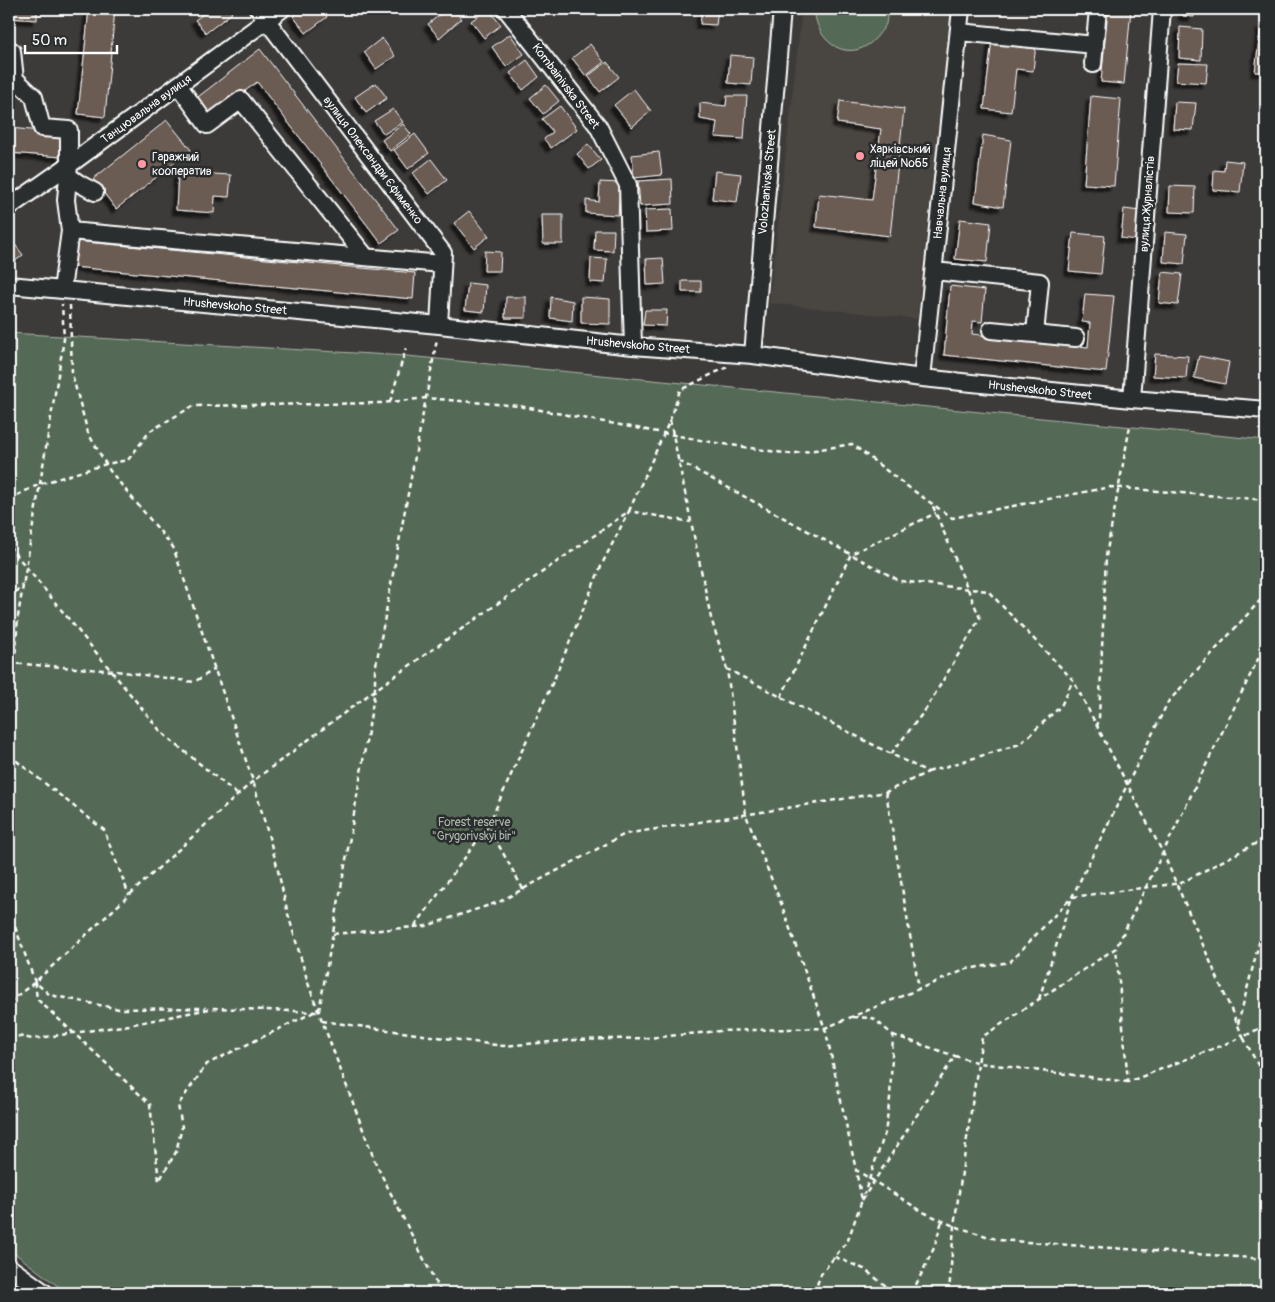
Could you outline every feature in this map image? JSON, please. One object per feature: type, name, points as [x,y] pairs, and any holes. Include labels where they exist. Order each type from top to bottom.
[{"type":"street","name":"Танцювальна вулиця","points":[[9,207],[68,170],[178,85],[263,14],[282,9]]},
{"type":"street","name":"Kombainivska Street","points":[[506,9],[598,126],[628,185],[633,346]]},
{"type":"street","name":"Volozhanivska Street","points":[[752,355],[782,9]]},
{"type":"street","name":"Навчальна вулиця","points":[[922,378],[961,9]]},
{"type":"street","points":[[1093,64],[1098,9]]},
{"type":"street","name":"вулиця Журналістів","points":[[1132,399],[1162,9]]},
{"type":"street","name":"вулиця Олександри Єфименко","points":[[263,14],[443,253],[440,325]]},
{"type":"street","points":[[959,32],[1094,45]]},
{"type":"street","points":[[9,49],[12,51],[15,79],[34,97],[42,128],[69,130],[66,200],[70,231],[66,291]]},
{"type":"street","points":[[178,85],[207,124],[241,100],[366,257]]},
{"type":"street","points":[[68,170],[80,184],[95,192]]},
{"type":"street","points":[[70,231],[442,264]]},
{"type":"street","points":[[934,271],[1040,282],[1035,334]]},
{"type":"street","name":"Hrushevskoho Street","points":[[9,285],[440,325],[633,346],[752,355],[922,378],[1266,410]]},
{"type":"street","points":[[991,330],[1076,338]]},
{"type":"street","points":[[9,1267],[44,1293]]},
{"type":"path","points":[[66,291],[70,322],[72,374],[88,433],[110,471],[173,547],[253,781],[309,986],[376,1164],[441,1293]]},
{"type":"path","points":[[9,743],[18,616],[64,339],[66,291]]},
{"type":"path","points":[[319,1012],[375,690],[375,670],[440,325]]},
{"type":"path","points":[[390,402],[406,348]]},
{"type":"path","points":[[415,927],[488,826],[555,677],[602,564],[629,511],[664,434],[680,390],[728,367]]},
{"type":"path","points":[[9,499],[40,484],[106,464],[128,460],[150,431],[193,406],[390,402],[426,398],[519,406],[664,434],[790,454],[852,444],[952,518],[1110,487],[1266,500]]},
{"type":"path","points":[[670,420],[711,618],[727,669],[746,815],[781,903],[825,1028],[862,1200]]},
{"type":"path","points":[[1097,727],[1106,556],[1130,426]]},
{"type":"path","points":[[679,461],[900,581],[988,591],[1073,680],[1163,853],[1243,1037],[1266,1080]]},
{"type":"path","points":[[891,754],[926,709],[980,618],[931,502]]},
{"type":"path","points":[[9,1002],[35,982],[253,781],[375,690],[629,511],[691,522]]},
{"type":"path","points":[[782,697],[851,554],[936,513]]},
{"type":"path","points":[[9,546],[162,733],[238,795]]},
{"type":"path","points":[[9,599],[23,584]]},
{"type":"path","points":[[1038,1000],[1072,897],[1168,702],[1266,594]]},
{"type":"path","points":[[949,1293],[954,1226],[982,1037],[1116,948],[1266,643]]},
{"type":"path","points":[[9,663],[111,670],[194,682],[215,669]]},
{"type":"path","points":[[727,669],[928,772]]},
{"type":"path","points":[[333,934],[426,926],[498,902],[625,834],[886,792],[928,772],[1020,744],[1061,706],[1073,680]]},
{"type":"path","points":[[9,755],[104,830],[129,895]]},
{"type":"path","points":[[886,792],[919,989]]},
{"type":"path","points":[[488,826],[523,889]]},
{"type":"path","points":[[322,1021],[503,1046],[574,1040],[649,1038],[720,1031],[825,1028],[967,969],[1010,962],[1072,897],[1182,882],[1266,838]]},
{"type":"path","points":[[9,910],[35,982],[36,999],[150,1104],[159,1181],[176,1152],[182,1127],[178,1105],[208,1064],[314,1012]]},
{"type":"path","points":[[1238,1025],[1266,916]]},
{"type":"path","points":[[1116,948],[1128,1082]]},
{"type":"path","points":[[35,982],[50,995],[119,1009],[214,1008],[319,1012]]},
{"type":"path","points":[[9,1034],[32,1038],[73,1033],[129,1025],[214,1008]]},
{"type":"path","points":[[850,1017],[872,1018],[893,1034],[979,1063],[1128,1082],[1243,1037],[1266,1025]]},
{"type":"path","points":[[814,1293],[821,1274],[848,1240],[885,1133],[890,1098],[893,1034]]},
{"type":"path","points":[[862,1200],[955,1056]]},
{"type":"path","points":[[856,1170],[923,1212],[954,1226],[999,1240],[1266,1259]]},
{"type":"path","points":[[912,1293],[934,1248],[943,1221]]},
{"type":"path","points":[[835,1257],[864,1269],[895,1293]]},
{"type":"shaded area","name":"Харківський ліцей №65","points":[[802,9],[952,9],[917,319],[769,303]]},
{"type":"green space","points":[[815,9],[888,9],[885,25],[873,41],[859,49],[843,50],[828,41],[822,34],[815,16]]},
{"type":"green space","name":"Forest reserve \"Grygorivskyi bir\"","points":[[9,333],[407,356],[1266,440],[1266,1293],[67,1293],[9,1249]]},
{"type":"building","points":[[10,9],[37,9],[37,20],[9,18]]},
{"type":"building","points":[[89,9],[115,9],[105,117],[78,114]]},
{"type":"building","points":[[210,9],[229,9],[232,13],[206,33],[195,20]]},
{"type":"building","points":[[303,9],[321,9],[327,17],[306,33],[293,16]]},
{"type":"building","points":[[447,9],[454,9],[461,19],[439,38],[428,24]]},
{"type":"building","points":[[488,9],[501,25],[484,38],[471,21]]},
{"type":"building","points":[[702,9],[718,9],[716,25],[700,24]]},
{"type":"building","points":[[1108,9],[1131,9],[1124,84],[1101,82]]},
{"type":"building","points":[[1183,9],[1194,9],[1194,17],[1183,16]]},
{"type":"building","points":[[1261,25],[1266,26],[1266,72],[1255,72]]},
{"type":"building","points":[[1180,27],[1202,29],[1201,60],[1179,58]]},
{"type":"building","points":[[510,34],[524,54],[506,67],[492,47]]},
{"type":"building","points":[[382,38],[395,56],[376,69],[364,52]]},
{"type":"building","points":[[992,39],[1036,44],[1033,71],[1016,69],[1011,112],[984,109]]},
{"type":"building","points":[[590,44],[604,62],[586,76],[572,58]]},
{"type":"building","points":[[260,49],[399,230],[381,243],[257,82],[208,119],[194,100]]},
{"type":"building","points":[[730,55],[753,57],[751,85],[728,83]]},
{"type":"building","points":[[527,60],[539,77],[523,90],[510,73]]},
{"type":"building","points":[[607,62],[619,77],[600,92],[588,76]]},
{"type":"building","points":[[1178,63],[1208,64],[1206,83],[1176,81]]},
{"type":"building","points":[[376,83],[387,98],[366,113],[355,97]]},
{"type":"building","points":[[546,85],[559,101],[543,114],[530,98]]},
{"type":"building","points":[[9,87],[17,88],[16,98],[9,98]]},
{"type":"building","points":[[634,89],[651,111],[632,127],[614,105]]},
{"type":"building","points":[[727,96],[747,96],[744,139],[715,137],[717,122],[700,119],[700,103],[726,106]]},
{"type":"building","points":[[1091,96],[1121,99],[1114,186],[1084,184]]},
{"type":"building","points":[[840,101],[904,109],[890,236],[816,227],[819,194],[872,200],[881,129],[837,123]]},
{"type":"building","points":[[1175,102],[1196,103],[1193,130],[1173,129]]},
{"type":"building","points":[[560,106],[577,129],[551,148],[544,139],[553,132],[542,119]]},
{"type":"building","points":[[393,109],[403,122],[384,134],[374,121]]},
{"type":"building","name":"Гаражний кооператив","points":[[167,120],[191,150],[116,209],[93,179]]},
{"type":"building","points":[[403,124],[411,134],[390,151],[382,140]]},
{"type":"building","points":[[9,128],[64,133],[62,157],[9,153]]},
{"type":"building","points":[[415,134],[429,153],[408,169],[394,150]]},
{"type":"building","points":[[983,135],[1011,140],[1003,207],[975,202]]},
{"type":"building","points":[[588,144],[601,160],[589,169],[577,154]]},
{"type":"building","points":[[659,152],[662,175],[634,178],[632,155]]},
{"type":"building","points":[[431,159],[447,180],[429,194],[413,173]]},
{"type":"building","points":[[1225,160],[1243,162],[1240,192],[1213,190],[1214,170],[1224,171]]},
{"type":"building","points":[[715,171],[741,174],[737,202],[712,199]]},
{"type":"building","points":[[178,172],[231,175],[229,197],[215,196],[214,213],[176,210]]},
{"type":"building","points":[[672,179],[673,204],[640,206],[638,181]]},
{"type":"building","points":[[600,182],[620,183],[618,215],[586,213],[586,200],[599,202]]},
{"type":"building","points":[[1170,186],[1195,187],[1194,213],[1169,212]]},
{"type":"building","points":[[672,209],[673,231],[646,232],[645,210]]},
{"type":"building","points":[[1124,209],[1140,211],[1137,240],[1121,238]]},
{"type":"building","points":[[469,211],[489,236],[474,248],[454,223]]},
{"type":"building","points":[[542,215],[563,215],[563,244],[543,244]]},
{"type":"building","points":[[960,219],[991,223],[987,262],[955,259]]},
{"type":"building","points":[[595,230],[614,230],[613,251],[594,250]]},
{"type":"building","points":[[1165,232],[1187,234],[1184,264],[1163,262]]},
{"type":"building","points":[[1073,233],[1105,236],[1101,274],[1069,271]]},
{"type":"building","points":[[75,241],[415,273],[413,299],[73,267]]},
{"type":"building","points":[[13,242],[23,255],[9,266],[9,246]]},
{"type":"building","points":[[485,251],[501,252],[500,271],[484,271]]},
{"type":"building","points":[[591,258],[607,259],[605,283],[590,282]]},
{"type":"building","points":[[663,258],[665,284],[647,285],[646,259]]},
{"type":"building","points":[[1162,272],[1182,274],[1178,305],[1159,303]]},
{"type":"building","points":[[682,281],[701,281],[701,292],[682,292]]},
{"type":"building","points":[[468,283],[486,285],[484,312],[465,310]]},
{"type":"building","points":[[950,286],[985,290],[982,322],[973,321],[972,334],[1088,347],[1090,323],[1082,322],[1085,294],[1114,296],[1106,372],[944,355]]},
{"type":"building","points":[[506,297],[526,297],[526,318],[505,318]]},
{"type":"building","points":[[551,297],[573,301],[572,321],[550,318]]},
{"type":"building","points":[[581,297],[610,299],[610,324],[581,323]]},
{"type":"building","points":[[645,310],[667,310],[666,326],[643,325]]},
{"type":"building","points":[[1155,354],[1188,356],[1186,378],[1153,376]]},
{"type":"building","points":[[1199,356],[1229,362],[1225,384],[1194,378]]},
{"type":"place","name":"Харківський ліцей №65","points":[[860,156]]},
{"type":"place","name":"Гаражний кооператив","points":[[142,164]]}]
